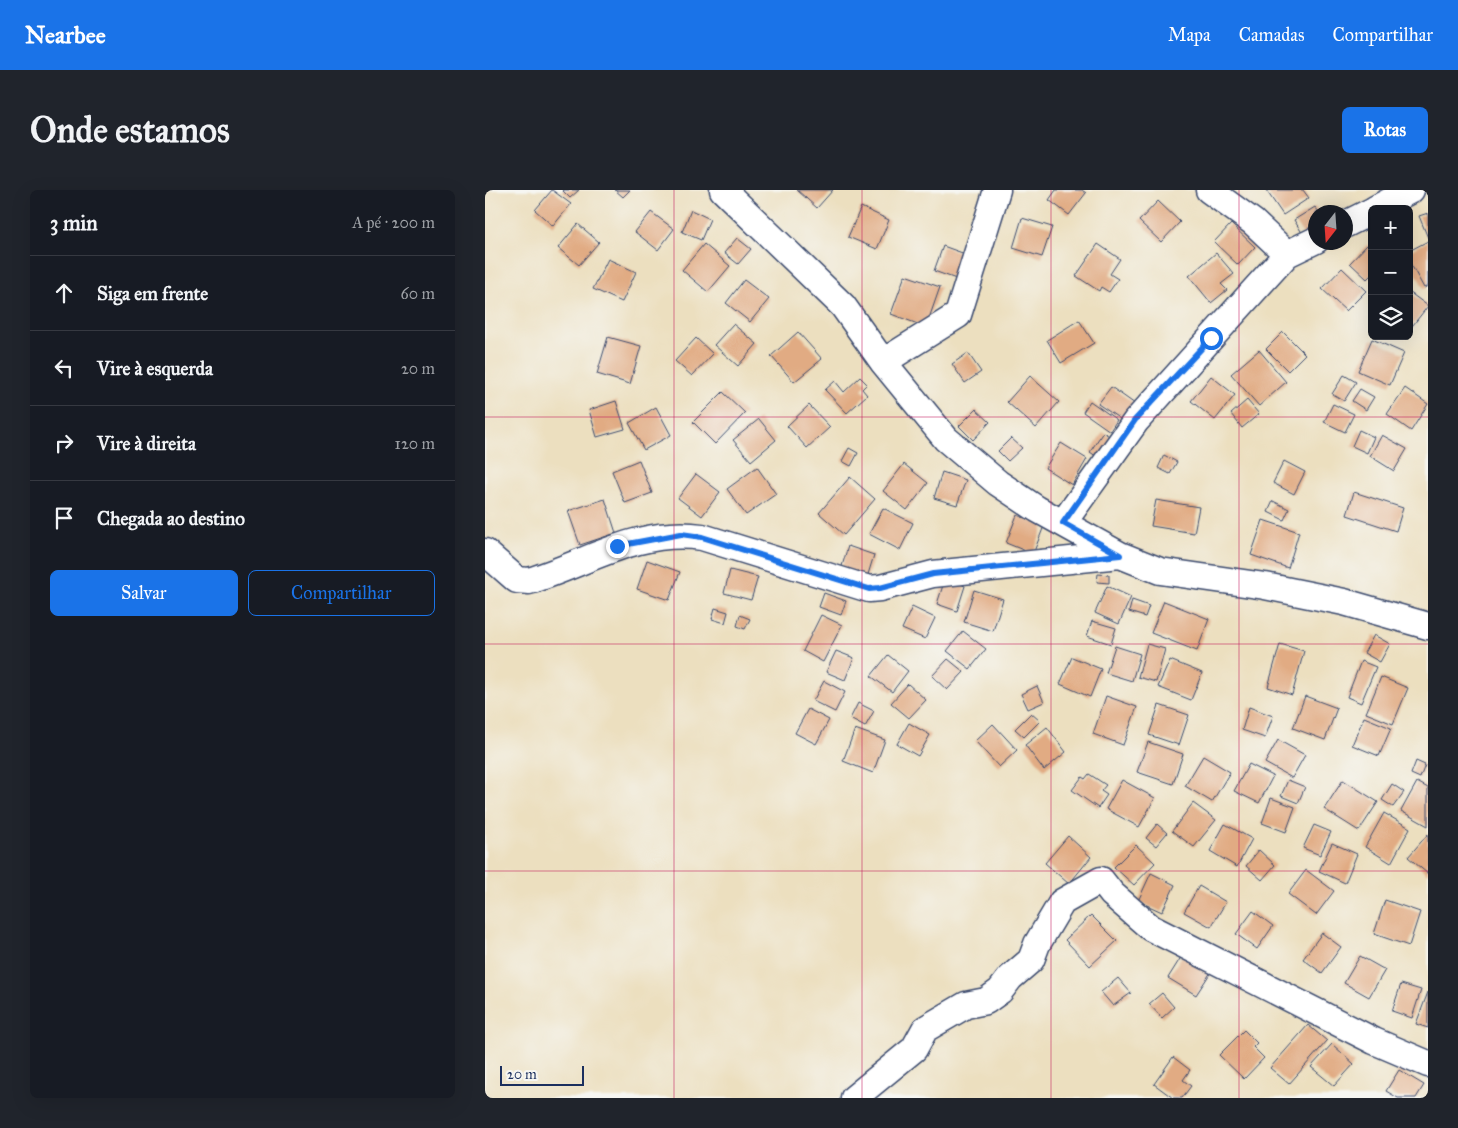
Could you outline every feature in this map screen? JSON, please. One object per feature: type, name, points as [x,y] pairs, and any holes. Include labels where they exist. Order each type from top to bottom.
[{"type":"street","points":[[723,190],[843,306],[883,362],[946,439],[998,483],[1037,509],[1120,555],[1160,571],[1265,586],[1344,602],[1428,626]]},
{"type":"street","points":[[883,362],[958,315],[997,190]]},
{"type":"street","points":[[1209,190],[1253,222],[1287,254]]},
{"type":"street","points":[[1383,205],[1411,190]]},
{"type":"street","points":[[1353,220],[1368,213]]},
{"type":"street","points":[[1063,523],[1135,420],[1287,254],[1308,244]]},
{"type":"street","points":[[485,552],[517,580],[529,581],[617,546],[681,534],[702,537],[869,589],[880,588],[933,574],[1120,555]]},
{"type":"street","points":[[853,1098],[914,1049],[925,1029],[966,1005],[986,1002],[1000,991],[1010,978],[1031,960],[1037,944],[1062,902],[1101,880],[1112,894],[1151,928],[1374,1041],[1428,1064]]},
{"type":"building","points":[[552,190],[571,204],[553,226],[535,210]]},
{"type":"building","points":[[562,190],[579,190],[570,198]]},
{"type":"building","points":[[615,190],[630,190],[623,197]]},
{"type":"building","points":[[797,190],[833,190],[817,208]]},
{"type":"building","points":[[1056,190],[1082,190],[1086,193],[1069,215],[1049,200]]},
{"type":"building","points":[[1266,190],[1303,190],[1309,198],[1283,215]]},
{"type":"building","points":[[1158,201],[1180,222],[1161,242],[1139,221]]},
{"type":"building","points":[[861,207],[889,220],[877,249],[848,237]]},
{"type":"building","points":[[691,210],[710,219],[701,240],[682,232]]},
{"type":"building","points":[[1308,211],[1308,238],[1306,239],[1294,220]]},
{"type":"building","points":[[651,212],[674,229],[658,250],[635,232]]},
{"type":"building","points":[[1428,213],[1428,238],[1419,216]]},
{"type":"building","points":[[1022,218],[1052,227],[1042,257],[1013,248]]},
{"type":"building","points":[[578,224],[599,242],[579,265],[558,248]]},
{"type":"building","points":[[1231,224],[1255,247],[1238,265],[1214,242]]},
{"type":"building","points":[[737,238],[751,249],[738,264],[724,253]]},
{"type":"building","points":[[1428,241],[1428,286],[1424,288],[1413,268],[1413,249]]},
{"type":"building","points":[[704,244],[730,266],[708,292],[682,270]]},
{"type":"building","points":[[1098,244],[1120,259],[1110,274],[1118,279],[1109,292],[1101,287],[1099,291],[1076,276]]},
{"type":"building","points":[[1367,245],[1368,246],[1367,279],[1350,263]]},
{"type":"building","points":[[943,246],[968,255],[959,280],[934,271]]},
{"type":"building","points":[[1216,253],[1234,274],[1221,284],[1227,290],[1211,303],[1189,276]]},
{"type":"building","points":[[608,259],[636,272],[622,302],[593,289]]},
{"type":"building","points":[[1342,268],[1366,291],[1346,311],[1322,289]]},
{"type":"building","points":[[905,275],[940,287],[926,327],[891,314]]},
{"type":"building","points":[[744,280],[769,299],[750,322],[726,303]]},
{"type":"building","points":[[1413,295],[1428,306],[1413,325]]},
{"type":"building","points":[[1079,320],[1094,343],[1061,363],[1047,340]]},
{"type":"building","points":[[733,324],[757,344],[738,366],[714,345]]},
{"type":"building","points":[[798,332],[822,359],[794,382],[771,356]]},
{"type":"building","points":[[1283,332],[1305,354],[1288,371],[1266,349]]},
{"type":"building","points":[[608,337],[641,346],[630,384],[597,374]]},
{"type":"building","points":[[696,338],[713,354],[692,376],[675,361]]},
{"type":"building","points":[[1372,340],[1404,353],[1390,385],[1358,371]]},
{"type":"building","points":[[1259,350],[1286,382],[1259,406],[1231,374]]},
{"type":"building","points":[[968,353],[981,372],[965,383],[952,364]]},
{"type":"building","points":[[1344,375],[1356,382],[1344,401],[1332,394]]},
{"type":"building","points":[[1030,376],[1059,402],[1036,428],[1007,402]]},
{"type":"building","points":[[1211,376],[1235,395],[1215,420],[1191,401]]},
{"type":"building","points":[[860,377],[867,384],[862,389],[867,395],[847,413],[825,390],[835,381],[844,392]]},
{"type":"building","points":[[1111,387],[1135,404],[1123,421],[1098,404]]},
{"type":"building","points":[[1405,388],[1428,404],[1411,431],[1387,414]]},
{"type":"building","points":[[1360,389],[1374,397],[1366,410],[1352,401]]},
{"type":"building","points":[[723,392],[745,413],[715,444],[693,422]]},
{"type":"building","points":[[1247,400],[1259,414],[1242,428],[1231,414]]},
{"type":"building","points":[[616,401],[625,429],[597,437],[589,410]]},
{"type":"building","points":[[1090,401],[1117,420],[1110,431],[1083,412]]},
{"type":"building","points":[[1333,404],[1354,414],[1345,432],[1324,422]]},
{"type":"building","points":[[809,405],[830,427],[807,448],[787,426]]},
{"type":"building","points":[[656,407],[671,435],[644,450],[629,423]]},
{"type":"building","points":[[976,409],[990,422],[973,440],[959,426]]},
{"type":"building","points":[[759,419],[776,440],[751,461],[733,440]]},
{"type":"building","points":[[1359,430],[1374,437],[1367,453],[1352,446]]},
{"type":"building","points":[[1103,432],[1117,441],[1103,461],[1090,452]]},
{"type":"building","points":[[1382,435],[1407,449],[1394,471],[1370,456]]},
{"type":"building","points":[[1011,438],[1022,448],[1008,461],[998,451]]},
{"type":"building","points":[[1061,443],[1087,459],[1072,485],[1045,468]]},
{"type":"building","points":[[849,448],[858,453],[851,466],[842,461]]},
{"type":"building","points":[[1164,455],[1177,462],[1170,474],[1158,468]]},
{"type":"building","points":[[639,460],[652,493],[625,503],[612,471]]},
{"type":"building","points":[[1284,461],[1305,472],[1294,494],[1273,483]]},
{"type":"building","points":[[904,464],[928,483],[907,510],[883,491]]},
{"type":"building","points":[[757,467],[776,494],[746,515],[727,489]]},
{"type":"building","points":[[942,472],[966,480],[957,505],[934,498]]},
{"type":"building","points":[[696,474],[720,492],[702,516],[678,498]]},
{"type":"building","points":[[850,477],[875,499],[844,535],[819,513]]},
{"type":"building","points":[[1354,492],[1403,508],[1396,531],[1347,515]]},
{"type":"building","points":[[605,499],[616,533],[580,545],[568,511]]},
{"type":"building","points":[[1156,500],[1199,507],[1194,533],[1151,526]]},
{"type":"building","points":[[1273,501],[1289,509],[1284,520],[1268,512]]},
{"type":"building","points":[[883,508],[913,523],[900,550],[869,534]]},
{"type":"building","points":[[1017,515],[1044,526],[1033,554],[1006,543]]},
{"type":"building","points":[[1263,520],[1299,532],[1288,568],[1251,555]]},
{"type":"building","points":[[848,546],[874,555],[866,581],[840,573]]},
{"type":"building","points":[[647,560],[680,572],[669,600],[637,589]]},
{"type":"building","points":[[730,570],[758,577],[751,600],[724,593]]},
{"type":"building","points":[[1098,574],[1109,575],[1109,583],[1097,582]]},
{"type":"building","points":[[945,579],[965,586],[957,611],[937,604]]},
{"type":"building","points":[[1107,586],[1131,597],[1119,624],[1095,613]]},
{"type":"building","points":[[974,590],[1003,599],[993,631],[964,622]]},
{"type":"building","points":[[824,593],[846,601],[841,615],[819,607]]},
{"type":"building","points":[[1132,600],[1149,606],[1145,617],[1129,612]]},
{"type":"building","points":[[1164,601],[1209,619],[1197,651],[1151,633]]},
{"type":"building","points":[[912,607],[935,618],[925,639],[902,629]]},
{"type":"building","points":[[715,608],[728,612],[725,623],[712,619]]},
{"type":"building","points":[[740,615],[750,619],[745,629],[737,626]]},
{"type":"building","points":[[821,615],[842,625],[823,662],[803,651]]},
{"type":"building","points":[[1092,621],[1116,628],[1111,644],[1087,636]]},
{"type":"building","points":[[963,631],[986,649],[970,669],[947,651]]},
{"type":"building","points":[[1374,635],[1390,644],[1380,662],[1364,653]]},
{"type":"building","points":[[1147,644],[1165,649],[1156,682],[1138,677]]},
{"type":"building","points":[[1280,644],[1304,651],[1292,695],[1268,687]]},
{"type":"building","points":[[1115,646],[1140,654],[1132,681],[1106,673]]},
{"type":"building","points":[[836,651],[854,658],[845,680],[826,672]]},
{"type":"building","points":[[888,655],[908,671],[892,692],[871,676]]},
{"type":"building","points":[[1072,657],[1101,669],[1090,697],[1060,684]]},
{"type":"building","points":[[948,659],[964,672],[947,690],[932,676]]},
{"type":"building","points":[[1170,660],[1202,673],[1191,700],[1158,687]]},
{"type":"building","points":[[1361,661],[1376,667],[1361,703],[1347,697]]},
{"type":"building","points":[[1381,677],[1408,688],[1393,724],[1366,713]]},
{"type":"building","points":[[824,681],[845,692],[835,712],[813,701]]},
{"type":"building","points":[[908,684],[926,700],[909,718],[891,703]]},
{"type":"building","points":[[1037,686],[1044,702],[1028,709],[1021,694]]},
{"type":"building","points":[[1106,696],[1137,707],[1123,745],[1093,734]]},
{"type":"building","points":[[1305,696],[1337,708],[1325,740],[1293,728]]},
{"type":"building","points":[[858,703],[874,711],[865,727],[850,719]]},
{"type":"building","points":[[1159,705],[1189,715],[1179,745],[1149,735]]},
{"type":"building","points":[[1249,707],[1273,716],[1265,738],[1242,730]]},
{"type":"building","points":[[808,709],[829,720],[816,744],[795,733]]},
{"type":"building","points":[[1031,713],[1040,721],[1024,737],[1015,729]]},
{"type":"building","points":[[1364,717],[1391,728],[1379,756],[1352,745]]},
{"type":"building","points":[[909,723],[930,735],[918,756],[897,744]]},
{"type":"building","points":[[993,724],[1017,750],[999,767],[975,741]]},
{"type":"building","points":[[1047,727],[1066,752],[1044,770],[1025,745]]},
{"type":"building","points":[[855,729],[885,740],[873,773],[843,761]]},
{"type":"building","points":[[1278,740],[1305,755],[1292,778],[1265,763]]},
{"type":"building","points":[[1148,742],[1183,754],[1173,784],[1137,772]]},
{"type":"building","points":[[1203,756],[1230,772],[1212,802],[1185,786]]},
{"type":"building","points":[[1416,761],[1425,765],[1420,778],[1411,774]]},
{"type":"building","points":[[1249,764],[1273,776],[1259,803],[1234,791]]},
{"type":"building","points":[[1089,774],[1106,785],[1101,791],[1107,795],[1098,808],[1072,790],[1082,777],[1085,779]]},
{"type":"building","points":[[1122,780],[1155,798],[1139,827],[1106,809]]},
{"type":"building","points":[[1288,780],[1305,787],[1298,803],[1281,796]]},
{"type":"building","points":[[1343,780],[1378,802],[1359,831],[1324,809]]},
{"type":"building","points":[[1417,782],[1428,788],[1428,826],[1401,811]]},
{"type":"building","points":[[1392,784],[1404,792],[1393,807],[1382,800]]},
{"type":"building","points":[[1271,798],[1295,807],[1286,832],[1262,823]]},
{"type":"building","points":[[1193,803],[1216,820],[1194,847],[1172,831]]},
{"type":"building","points":[[1384,813],[1410,828],[1391,863],[1365,847]]},
{"type":"building","points":[[1157,824],[1167,833],[1156,846],[1146,838]]},
{"type":"building","points":[[1225,824],[1252,839],[1237,867],[1210,851]]},
{"type":"building","points":[[1314,825],[1331,832],[1320,855],[1303,848]]},
{"type":"building","points":[[1428,834],[1428,874],[1408,857]]},
{"type":"building","points":[[1068,836],[1091,857],[1069,884],[1045,863]]},
{"type":"building","points":[[1332,843],[1357,854],[1345,883],[1319,871]]},
{"type":"building","points":[[1136,845],[1155,863],[1134,885],[1114,867]]},
{"type":"building","points":[[1259,850],[1275,865],[1262,880],[1246,866]]},
{"type":"building","points":[[1306,870],[1334,891],[1316,915],[1288,894]]},
{"type":"building","points":[[1151,873],[1175,885],[1162,912],[1138,901]]},
{"type":"building","points":[[1199,886],[1226,902],[1211,927],[1184,912]]},
{"type":"building","points":[[1385,900],[1420,912],[1409,946],[1374,934]]},
{"type":"building","points":[[1253,911],[1273,926],[1257,949],[1236,934]]},
{"type":"building","points":[[1091,915],[1117,941],[1090,966],[1065,940]]},
{"type":"building","points":[[1322,933],[1341,947],[1322,973],[1303,959]]},
{"type":"building","points":[[1183,954],[1211,972],[1196,995],[1168,978]]},
{"type":"building","points":[[1360,956],[1385,970],[1369,997],[1344,983]]},
{"type":"building","points":[[1118,978],[1131,993],[1113,1006],[1101,992]]},
{"type":"building","points":[[1401,984],[1421,990],[1412,1018],[1392,1011]]},
{"type":"building","points":[[1428,992],[1428,1028],[1416,1024]]},
{"type":"building","points":[[1162,993],[1174,1007],[1162,1018],[1149,1004]]},
{"type":"building","points":[[1308,1025],[1327,1041],[1289,1084],[1270,1068]]},
{"type":"building","points":[[1244,1030],[1257,1043],[1253,1047],[1264,1058],[1244,1079],[1219,1055]]},
{"type":"building","points":[[1332,1044],[1354,1064],[1334,1086],[1311,1067]]},
{"type":"building","points":[[1173,1057],[1190,1070],[1183,1080],[1191,1086],[1182,1098],[1173,1098],[1154,1084]]},
{"type":"building","points":[[1399,1070],[1424,1085],[1416,1098],[1398,1098],[1386,1091]]},
{"type":"route","points":[[617,546],[646,539],[681,534],[702,537],[869,589],[880,588],[933,574],[1120,555],[1063,523],[1135,420],[1211,338]]}]
